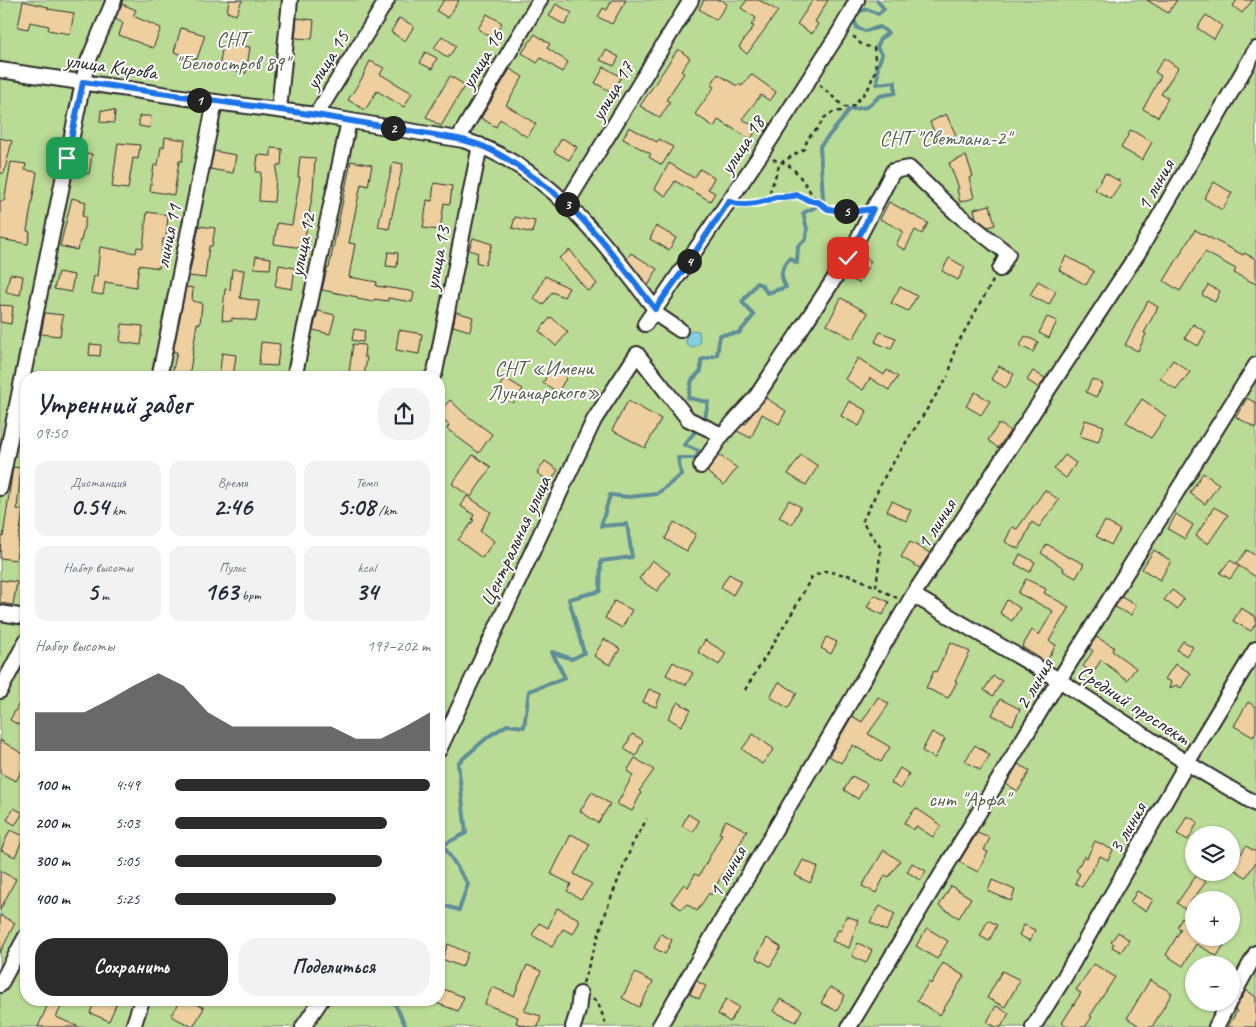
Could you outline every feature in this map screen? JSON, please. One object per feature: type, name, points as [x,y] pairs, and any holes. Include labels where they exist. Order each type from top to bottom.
[{"type":"street","points":[[24,371],[87,64],[114,0]]},
{"type":"street","points":[[279,110],[290,0]]},
{"type":"street","name":"улица 15","points":[[316,115],[387,0]]},
{"type":"street","name":"улица 16","points":[[458,139],[540,0]]},
{"type":"street","name":"улица 17","points":[[566,204],[691,0]]},
{"type":"street","name":"улица 18","points":[[651,315],[762,152],[843,27],[857,0]]},
{"type":"street","name":"1 линия","points":[[659,1027],[911,599],[1138,254],[1256,50]]},
{"type":"street","name":"улица Кирова","points":[[0,70],[316,115],[458,139],[480,145],[498,152],[536,179],[566,204],[620,263],[651,315],[680,330]]},
{"type":"street","name":"линия 11","points":[[160,371],[215,102]]},
{"type":"street","name":"улица 12","points":[[295,371],[349,121]]},
{"type":"street","name":"улица 13","points":[[435,371],[480,145]]},
{"type":"street","points":[[701,466],[722,435],[756,397],[848,258],[892,171],[909,168],[955,212],[1008,254],[1000,269]]},
{"type":"street","name":"Центральная улица","points":[[445,737],[594,420],[637,354],[688,419],[722,435]]},
{"type":"street","name":"2 линия","points":[[849,1027],[1060,680],[1256,365]]},
{"type":"street","points":[[0,488],[20,390]]},
{"type":"street","name":"Средний проспект","points":[[911,599],[1060,680],[1187,763],[1256,804]]},
{"type":"street","points":[[0,613],[20,616]]},
{"type":"street","name":"3 линия","points":[[1033,1027],[1064,978],[1187,763],[1256,649]]},
{"type":"street","points":[[0,691],[20,653]]},
{"type":"street","points":[[0,985],[20,947]]},
{"type":"street","points":[[1240,982],[1256,953]]},
{"type":"street","points":[[573,1027],[578,1011],[580,994]]},
{"type":"street","points":[[132,1027],[140,1006]]},
{"type":"street","points":[[303,1027],[316,1006]]},
{"type":"street","points":[[1216,1027],[1224,1011]]},
{"type":"path","points":[[767,200],[780,163],[804,149],[808,138],[818,128],[824,118],[833,112],[841,111],[844,107],[852,106],[868,89],[876,70],[874,48],[862,46],[843,27]]},
{"type":"path","points":[[810,76],[844,107]]},
{"type":"path","points":[[762,152],[780,163],[786,164],[798,174],[819,203]]},
{"type":"path","points":[[729,201],[746,204],[775,197],[786,198],[797,195],[819,203],[828,209],[850,212],[873,209]]},
{"type":"path","points":[[950,370],[955,348],[1000,269]]},
{"type":"path","points":[[876,587],[882,548],[862,522],[886,474],[948,376]]},
{"type":"path","points":[[745,690],[811,578],[824,571],[852,576],[876,587],[911,599]]},
{"type":"path","points":[[607,1027],[598,1003],[580,994],[609,903],[633,843],[647,819]]},
{"type":"green space","points":[[0,0],[1256,0],[1256,1027],[0,1027]]},
{"type":"water","points":[[692,330],[699,331],[700,343],[692,348],[686,344],[687,335]]},
{"type":"building","points":[[229,0],[242,0],[236,15],[227,12]]},
{"type":"building","points":[[444,0],[459,0],[448,18],[437,11]]},
{"type":"building","points":[[612,0],[626,0],[612,24],[598,17],[603,8],[607,10]]},
{"type":"building","points":[[704,0],[721,0],[727,4],[716,20],[699,9]]},
{"type":"building","points":[[747,0],[759,0],[778,11],[747,54],[739,47],[754,26],[751,25],[756,18],[741,8]]},
{"type":"building","points":[[813,0],[828,0],[815,22],[818,24],[812,34],[797,24]]},
{"type":"building","points":[[1147,0],[1177,0],[1168,13]]},
{"type":"building","points":[[1237,0],[1253,0],[1242,13],[1233,6]]},
{"type":"building","points":[[23,1],[48,7],[48,9],[74,13],[70,34],[48,30],[49,26],[30,22],[28,29],[18,27]]},
{"type":"building","points":[[122,4],[136,10],[133,16],[161,28],[153,48],[119,35],[123,23],[115,19]]},
{"type":"building","points":[[556,4],[572,13],[565,25],[549,16]]},
{"type":"building","points":[[487,14],[502,23],[493,38],[478,29]]},
{"type":"building","points":[[1206,15],[1222,26],[1214,39],[1197,28]]},
{"type":"building","points":[[297,18],[314,20],[312,39],[295,38]]},
{"type":"building","points":[[399,18],[414,26],[405,41],[391,32]]},
{"type":"building","points":[[181,28],[205,35],[197,59],[174,52]]},
{"type":"building","points":[[535,34],[550,44],[547,48],[568,62],[562,72],[541,58],[537,63],[522,53]]},
{"type":"building","points":[[442,36],[456,46],[448,58],[434,48]]},
{"type":"building","points":[[223,43],[250,47],[246,73],[219,69]]},
{"type":"building","points":[[678,49],[690,58],[681,71],[684,73],[666,100],[670,102],[660,118],[640,106]]},
{"type":"building","points":[[606,50],[619,57],[614,66],[600,60]]},
{"type":"building","points":[[425,52],[437,58],[432,69],[420,63]]},
{"type":"building","points":[[1164,58],[1178,68],[1161,94],[1168,98],[1158,117],[1143,109],[1161,76],[1155,72]]},
{"type":"building","points":[[370,61],[384,68],[380,74],[412,93],[404,107],[377,91],[365,110],[348,100],[364,75]]},
{"type":"building","points":[[604,67],[621,77],[612,92],[595,83]]},
{"type":"building","points":[[510,69],[523,77],[506,105],[536,124],[527,137],[500,119],[496,127],[481,118]]},
{"type":"building","points":[[718,74],[737,86],[738,84],[742,86],[751,74],[776,92],[770,101],[761,95],[742,119],[757,128],[751,139],[718,120],[714,127],[695,114],[714,87],[711,85]]},
{"type":"building","points":[[450,76],[465,85],[441,126],[426,117]]},
{"type":"building","points":[[101,110],[115,111],[114,123],[100,122]]},
{"type":"building","points":[[946,114],[956,135],[939,143],[930,122]]},
{"type":"building","points":[[139,116],[151,116],[150,128],[139,126]]},
{"type":"building","points":[[629,127],[657,142],[659,139],[673,147],[662,165],[649,157],[651,154],[623,139]]},
{"type":"building","points":[[1131,130],[1152,142],[1142,160],[1121,148]]},
{"type":"building","points":[[165,137],[185,140],[182,161],[179,161],[174,195],[150,191],[154,165],[158,165]]},
{"type":"building","points":[[0,138],[12,141],[4,173],[0,173]]},
{"type":"building","points":[[562,138],[577,147],[569,160],[554,152]]},
{"type":"building","points":[[118,143],[140,145],[138,159],[133,158],[128,189],[112,187]]},
{"type":"building","points":[[271,148],[282,149],[281,165],[277,165],[274,202],[259,201],[261,172],[256,172],[258,155],[271,156]]},
{"type":"building","points":[[214,151],[236,155],[233,173],[210,169]]},
{"type":"building","points":[[78,152],[92,154],[89,174],[74,172]]},
{"type":"building","points":[[966,156],[973,176],[969,178],[974,198],[960,202],[957,189],[959,188],[949,163]]},
{"type":"building","points":[[300,157],[315,158],[313,191],[303,248],[274,244],[277,223],[292,225],[300,177],[298,177]]},
{"type":"building","points":[[351,161],[372,165],[368,186],[361,184],[349,243],[355,244],[349,277],[377,282],[376,286],[410,291],[414,293],[412,302],[388,298],[388,301],[374,299],[374,302],[322,290],[327,268],[329,268]]},
{"type":"building","points":[[11,162],[26,164],[25,170],[37,172],[27,231],[30,232],[28,244],[0,239],[0,201],[4,201]]},
{"type":"building","points":[[393,162],[403,164],[389,229],[378,227]]},
{"type":"building","points":[[669,163],[694,178],[700,169],[714,178],[708,189],[715,193],[710,201],[675,181],[666,196],[655,189]]},
{"type":"building","points":[[1105,173],[1121,182],[1111,199],[1095,190]]},
{"type":"building","points":[[1214,182],[1232,193],[1222,210],[1204,198]]},
{"type":"building","points":[[434,183],[452,186],[450,204],[444,203],[440,230],[423,228],[427,200],[432,201]]},
{"type":"building","points":[[72,198],[86,202],[82,216],[86,217],[77,250],[60,246]]},
{"type":"building","points":[[889,202],[928,223],[922,234],[915,230],[905,250],[896,245],[903,231],[880,219]]},
{"type":"building","points":[[990,205],[995,225],[988,227],[976,218],[974,209]]},
{"type":"building","points":[[147,212],[168,215],[166,239],[163,239],[159,268],[139,265],[136,287],[105,282],[103,295],[91,293],[94,276],[97,276],[100,247],[136,253],[137,247],[143,248]]},
{"type":"building","points":[[515,217],[535,221],[532,233],[512,228]]},
{"type":"building","points":[[199,226],[215,228],[212,246],[209,246],[205,278],[189,276]]},
{"type":"building","points":[[656,226],[676,238],[669,250],[650,239]]},
{"type":"building","points":[[1195,230],[1243,255],[1244,253],[1256,259],[1256,284],[1234,273],[1236,269],[1205,252],[1180,291],[1164,281]]},
{"type":"building","points":[[473,238],[492,244],[485,265],[476,262],[478,253],[469,250]]},
{"type":"building","points":[[570,250],[597,284],[588,291],[559,258]]},
{"type":"building","points":[[388,252],[398,253],[397,267],[386,266]]},
{"type":"building","points":[[631,253],[657,269],[648,286],[627,259]]},
{"type":"building","points":[[859,255],[871,261],[859,283],[846,277]]},
{"type":"building","points":[[256,256],[271,258],[270,269],[254,268]]},
{"type":"building","points":[[1066,256],[1094,271],[1086,285],[1059,270]]},
{"type":"building","points":[[949,258],[965,267],[958,280],[942,271]]},
{"type":"building","points":[[279,265],[295,268],[292,289],[275,286]]},
{"type":"building","points":[[232,269],[244,270],[240,298],[259,301],[256,321],[232,318],[232,321],[222,320],[225,289],[230,290]]},
{"type":"building","points":[[58,272],[74,275],[71,292],[54,289]]},
{"type":"building","points":[[10,274],[23,276],[20,295],[6,292]]},
{"type":"building","points":[[545,276],[569,288],[564,297],[552,292],[543,305],[534,299]]},
{"type":"building","points":[[1038,281],[1056,291],[1049,305],[1030,295]]},
{"type":"building","points":[[1208,285],[1220,291],[1215,302],[1202,295]]},
{"type":"building","points":[[186,287],[193,288],[192,301],[202,303],[200,324],[197,323],[190,371],[173,371],[177,352],[173,352]]},
{"type":"building","points":[[900,287],[917,296],[908,311],[891,303]]},
{"type":"building","points":[[841,298],[868,313],[853,339],[827,325]]},
{"type":"building","points":[[1148,301],[1158,307],[1144,333],[1146,334],[1138,351],[1125,345]]},
{"type":"building","points":[[0,305],[13,306],[11,324],[0,322]]},
{"type":"building","points":[[318,311],[335,315],[330,334],[313,330]]},
{"type":"building","points":[[456,312],[473,317],[470,331],[453,326]]},
{"type":"building","points":[[45,313],[63,315],[60,336],[41,334]]},
{"type":"building","points":[[551,317],[568,332],[556,346],[539,331]]},
{"type":"building","points":[[1047,317],[1057,321],[1049,338],[1039,333]]},
{"type":"building","points":[[122,324],[143,326],[141,345],[120,342]]},
{"type":"building","points":[[1193,324],[1206,332],[1198,346],[1185,338]]},
{"type":"building","points":[[354,329],[365,331],[363,342],[352,340]]},
{"type":"building","points":[[399,330],[422,334],[419,354],[396,350]]},
{"type":"building","points":[[880,332],[896,338],[891,349],[875,342]]},
{"type":"building","points":[[1025,336],[1038,342],[1033,352],[1020,346]]},
{"type":"building","points":[[261,342],[280,344],[277,366],[259,365]]},
{"type":"building","points":[[90,344],[101,345],[100,356],[89,355]]},
{"type":"building","points":[[353,344],[365,345],[364,357],[367,357],[365,371],[349,371]]},
{"type":"building","points":[[222,353],[236,355],[234,371],[220,371]]},
{"type":"building","points":[[858,358],[884,375],[887,370],[898,377],[889,390],[870,378],[863,390],[845,379]]},
{"type":"building","points":[[1173,360],[1190,372],[1176,390],[1160,378]]},
{"type":"building","points":[[552,366],[568,375],[558,392],[543,383]]},
{"type":"building","points":[[999,366],[1014,374],[1006,388],[991,379]]},
{"type":"building","points":[[1033,371],[1045,378],[1039,388],[1027,380]]},
{"type":"building","points":[[505,378],[523,389],[513,403],[496,392]]},
{"type":"building","points":[[1092,379],[1103,384],[1096,397],[1086,392]]},
{"type":"building","points":[[975,392],[990,401],[981,415],[966,406]]},
{"type":"building","points":[[766,398],[786,411],[779,424],[762,414],[751,438],[737,431],[744,423],[746,424]]},
{"type":"building","points":[[1247,398],[1256,403],[1256,428],[1236,417]]},
{"type":"building","points":[[1142,399],[1166,416],[1151,438],[1126,422]]},
{"type":"building","points":[[450,400],[466,415],[492,434],[479,453],[447,429],[449,425],[445,421],[445,405]]},
{"type":"building","points":[[628,401],[661,419],[645,448],[612,430]]},
{"type":"building","points":[[849,401],[867,411],[859,426],[841,416]]},
{"type":"building","points":[[1085,420],[1104,426],[1098,442],[1080,436]]},
{"type":"building","points":[[998,425],[1002,425],[1010,431],[998,448],[988,440]]},
{"type":"building","points":[[473,455],[491,467],[471,497],[452,484]]},
{"type":"building","points":[[719,455],[737,468],[724,485],[707,472]]},
{"type":"building","points":[[801,455],[818,466],[806,485],[788,474]]},
{"type":"building","points":[[1065,455],[1076,463],[1066,478],[1054,469]]},
{"type":"building","points":[[545,461],[558,470],[550,482],[537,473]]},
{"type":"building","points":[[13,467],[20,468],[17,509],[20,510],[20,531],[16,560],[0,558],[1,536],[3,537]]},
{"type":"building","points":[[1203,473],[1219,484],[1205,504],[1190,493]]},
{"type":"building","points":[[1045,490],[1059,500],[1039,527],[1032,522],[1019,549],[1005,542],[1012,527],[1017,529]]},
{"type":"building","points":[[467,496],[491,512],[480,531],[494,541],[482,558],[458,540],[474,520],[472,519],[474,515],[461,506]]},
{"type":"building","points":[[789,500],[801,507],[792,524],[779,517]]},
{"type":"building","points":[[892,501],[911,510],[906,521],[887,511]]},
{"type":"building","points":[[1214,507],[1228,515],[1208,544],[1196,536]]},
{"type":"building","points":[[1176,514],[1193,525],[1185,539],[1168,529]]},
{"type":"building","points":[[1105,521],[1120,530],[1111,545],[1096,536]]},
{"type":"building","points":[[674,522],[696,534],[687,551],[665,539]]},
{"type":"building","points":[[910,542],[930,553],[920,568],[901,557]]},
{"type":"building","points":[[1047,544],[1069,558],[1084,564],[1076,578],[1063,571],[1064,568],[1041,553]]},
{"type":"building","points":[[1154,550],[1171,561],[1160,580],[1142,569]]},
{"type":"building","points":[[1247,550],[1256,556],[1256,577],[1236,564]]},
{"type":"building","points":[[1020,554],[1035,562],[1030,572],[1015,564]]},
{"type":"building","points":[[652,560],[670,573],[657,591],[639,579]]},
{"type":"building","points":[[1230,560],[1239,566],[1230,579],[1220,573]]},
{"type":"building","points":[[729,574],[741,581],[733,595],[721,587]]},
{"type":"building","points":[[1026,579],[1046,589],[1044,593],[1069,607],[1049,641],[1056,645],[1046,662],[1022,647],[1032,630],[1039,635],[1053,611],[1018,593]]},
{"type":"building","points":[[0,580],[17,582],[13,605],[0,603]]},
{"type":"building","points":[[1172,590],[1184,599],[1177,609],[1164,600]]},
{"type":"building","points":[[874,595],[889,602],[883,615],[867,607]]},
{"type":"building","points":[[1121,597],[1136,605],[1131,615],[1115,607]]},
{"type":"building","points":[[1007,600],[1020,608],[1012,621],[1000,613]]},
{"type":"building","points":[[614,601],[632,610],[622,628],[605,618]]},
{"type":"building","points":[[1241,608],[1256,617],[1256,623],[1251,631],[1233,621]]},
{"type":"building","points":[[826,637],[837,642],[831,654],[821,648]]},
{"type":"building","points":[[1096,637],[1114,647],[1112,651],[1136,668],[1127,680],[1101,660],[1093,673],[1083,666],[1093,651],[1089,648]]},
{"type":"building","points":[[604,639],[620,649],[610,665],[594,656]]},
{"type":"building","points":[[705,640],[726,653],[719,665],[698,652]]},
{"type":"building","points":[[1183,641],[1193,647],[1187,656],[1177,650]]},
{"type":"building","points":[[951,642],[970,652],[948,698],[926,688]]},
{"type":"building","points":[[673,662],[693,673],[686,685],[666,675]]},
{"type":"building","points":[[1175,664],[1191,673],[1181,688],[1176,685],[1169,689],[1171,682],[1165,679]]},
{"type":"building","points":[[993,676],[1002,681],[993,696],[984,690]]},
{"type":"building","points":[[779,682],[797,693],[788,708],[770,697]]},
{"type":"building","points":[[649,689],[661,694],[656,707],[643,702]]},
{"type":"building","points":[[878,697],[889,704],[868,734],[890,747],[881,762],[853,745],[841,763],[829,756],[852,716],[862,722]]},
{"type":"building","points":[[1000,699],[1020,709],[1013,725],[992,715]]},
{"type":"building","points":[[678,702],[691,710],[681,726],[668,718]]},
{"type":"building","points":[[1248,702],[1256,707],[1256,732],[1253,737],[1234,726]]},
{"type":"building","points":[[19,704],[20,705],[20,726],[10,720]]},
{"type":"building","points":[[932,732],[945,739],[935,758],[922,751]]},
{"type":"building","points":[[632,734],[643,740],[636,756],[624,749]]},
{"type":"building","points":[[753,734],[774,749],[762,764],[742,749]]},
{"type":"building","points":[[0,740],[20,752],[20,774],[16,781],[0,773]]},
{"type":"building","points":[[975,745],[990,755],[980,770],[965,761]]},
{"type":"building","points":[[635,758],[654,770],[639,791],[641,793],[632,811],[617,804],[633,775],[627,771]]},
{"type":"building","points":[[1018,764],[1030,771],[1018,791],[1006,784]]},
{"type":"building","points":[[900,768],[909,774],[900,789],[891,783]]},
{"type":"building","points":[[852,776],[867,784],[858,799],[844,790]]},
{"type":"building","points":[[592,792],[610,804],[598,823],[580,811]]},
{"type":"building","points":[[14,808],[20,811],[20,818],[15,825],[7,820]]},
{"type":"building","points":[[916,808],[941,825],[933,837],[916,826],[914,830],[904,823]]},
{"type":"building","points":[[688,814],[699,821],[693,832],[682,826]]},
{"type":"building","points":[[1187,816],[1198,822],[1196,826],[1185,826],[1185,838],[1177,834]]},
{"type":"building","points":[[726,820],[747,831],[711,895],[709,893],[697,911],[687,904],[681,909],[671,902],[684,884],[688,887],[695,874],[699,876],[722,834],[719,833]]},
{"type":"building","points":[[10,830],[20,834],[20,845],[15,857],[1,850]]},
{"type":"building","points":[[977,833],[990,838],[984,850],[988,852],[978,872],[959,862]]},
{"type":"building","points":[[571,834],[590,844],[574,874],[592,884],[581,899],[567,891],[571,884],[551,874]]},
{"type":"building","points":[[1095,841],[1113,850],[1108,860],[1100,856],[1082,887],[1075,883],[1080,874],[1076,871],[1084,856],[1087,858]]},
{"type":"building","points":[[1246,846],[1256,852],[1256,862],[1246,877],[1240,873],[1240,855]]},
{"type":"building","points":[[884,850],[900,861],[889,877],[885,875],[876,893],[862,886]]},
{"type":"building","points":[[803,860],[818,867],[810,883],[795,875]]},
{"type":"building","points":[[912,863],[926,871],[921,880],[907,872]]},
{"type":"building","points":[[0,871],[16,879],[0,910]]},
{"type":"building","points":[[992,880],[1015,890],[1011,901],[988,891]]},
{"type":"building","points":[[1192,881],[1206,882],[1199,891],[1185,891]]},
{"type":"building","points":[[951,886],[971,898],[959,918],[939,906]]},
{"type":"building","points":[[1137,891],[1153,900],[1146,911],[1130,903]]},
{"type":"building","points":[[1185,892],[1185,909],[1177,903]]},
{"type":"building","points":[[880,906],[895,914],[886,931],[870,922]]},
{"type":"building","points":[[557,908],[579,919],[579,923],[573,934],[563,929],[552,947],[532,935],[539,923],[548,928]]},
{"type":"building","points":[[0,915],[15,923],[0,953]]},
{"type":"building","points":[[846,916],[858,920],[849,948],[832,941],[838,930],[841,931]]},
{"type":"building","points":[[1182,918],[1185,920],[1185,946],[1195,946],[1189,956],[1185,956],[1183,966],[1166,955],[1181,929],[1177,927]]},
{"type":"building","points":[[988,920],[997,925],[989,941],[980,936]]},
{"type":"building","points":[[1024,925],[1035,930],[1030,941],[1019,935]]},
{"type":"building","points":[[927,928],[948,941],[937,959],[916,946]]},
{"type":"building","points":[[1118,932],[1129,940],[1121,952],[1112,947],[1114,944],[1111,942]]},
{"type":"building","points":[[661,934],[672,940],[665,954],[654,948]]},
{"type":"building","points":[[767,938],[781,947],[770,966],[756,958]]},
{"type":"building","points":[[858,943],[872,950],[866,963],[852,956]]},
{"type":"building","points":[[448,944],[468,953],[462,967],[445,960],[445,952]]},
{"type":"building","points":[[1200,946],[1223,946],[1217,956]]},
{"type":"building","points":[[943,963],[964,976],[940,1015],[917,1001],[929,982],[931,984]]},
{"type":"building","points":[[1094,964],[1115,977],[1085,1027],[1069,1027],[1062,1023],[1081,993],[1076,990]]},
{"type":"building","points":[[527,965],[541,971],[524,1011],[541,1016],[538,1027],[516,1023],[518,1017],[485,1004],[492,987],[514,996]]},
{"type":"building","points":[[1002,971],[1020,980],[1005,1007],[987,998]]},
{"type":"building","points":[[635,973],[653,982],[639,1007],[622,998]]},
{"type":"building","points":[[1150,980],[1172,993],[1152,1027],[1141,1027],[1127,1018]]},
{"type":"building","points":[[696,981],[706,986],[699,999],[690,994]]},
{"type":"building","points":[[830,987],[845,995],[837,1011],[821,1003]]},
{"type":"building","points":[[445,990],[464,997],[458,1011],[444,1006]]},
{"type":"building","points":[[1246,990],[1256,997],[1256,1027],[1228,1027],[1237,1011],[1240,1011],[1240,1000]]},
{"type":"building","points":[[726,999],[739,1007],[730,1022],[718,1014]]},
{"type":"building","points":[[780,999],[802,1010],[796,1022],[773,1011]]},
{"type":"building","points":[[47,1006],[62,1006],[56,1017],[79,1027],[38,1027]]},
{"type":"building","points":[[93,1006],[115,1006],[109,1021],[90,1013]]},
{"type":"building","points":[[177,1006],[200,1006],[204,1008],[193,1027],[171,1016]]},
{"type":"building","points":[[996,1006],[1009,1013],[1001,1027],[996,1027],[987,1022]]},
{"type":"waterway","points":[[705,418],[708,402],[688,398],[692,380],[701,371],[701,360],[717,355],[720,335],[739,333],[754,315],[742,302],[757,283],[762,285],[767,293],[786,287],[782,279],[783,268],[790,258],[797,263],[798,246],[806,239],[807,229],[803,213],[818,206],[823,199],[820,146],[848,110],[867,107],[880,96],[895,93],[895,82],[877,84],[878,66],[882,54],[877,48],[880,39],[888,33],[880,27],[865,31],[857,28],[853,17],[857,12],[867,9],[878,14],[884,9],[877,0]]},
{"type":"waterway","points":[[445,844],[466,833],[458,763],[489,736],[507,725],[524,727],[529,691],[565,678],[552,652],[572,659],[584,653],[569,599],[600,591],[601,561],[632,557],[627,524],[601,526],[610,495],[629,497],[657,494],[681,475],[678,458],[696,458],[699,451],[684,445],[698,428]]},
{"type":"waterway","points":[[445,848],[468,884],[459,910],[445,906]]},
{"type":"waterway","points":[[396,1006],[406,1027]]},
{"type":"route","points":[[67,158],[83,82],[316,115],[458,139],[498,152],[536,179],[566,204],[620,263],[655,309],[729,201],[746,204],[765,201],[775,197],[786,198],[797,195],[818,202],[828,209],[850,212],[873,209],[848,258]]},
{"type":"park label","name":"СНТ \"Белоостров 89\"","points":[[232,51]]},
{"type":"park label","name":"СНТ \"Светлана-2\"","points":[[945,138]]},
{"type":"park label","name":"СНТ «Имени Луначарского»","points":[[544,380]]},
{"type":"park label","name":"снт \"Арфа\"","points":[[969,799]]}]
